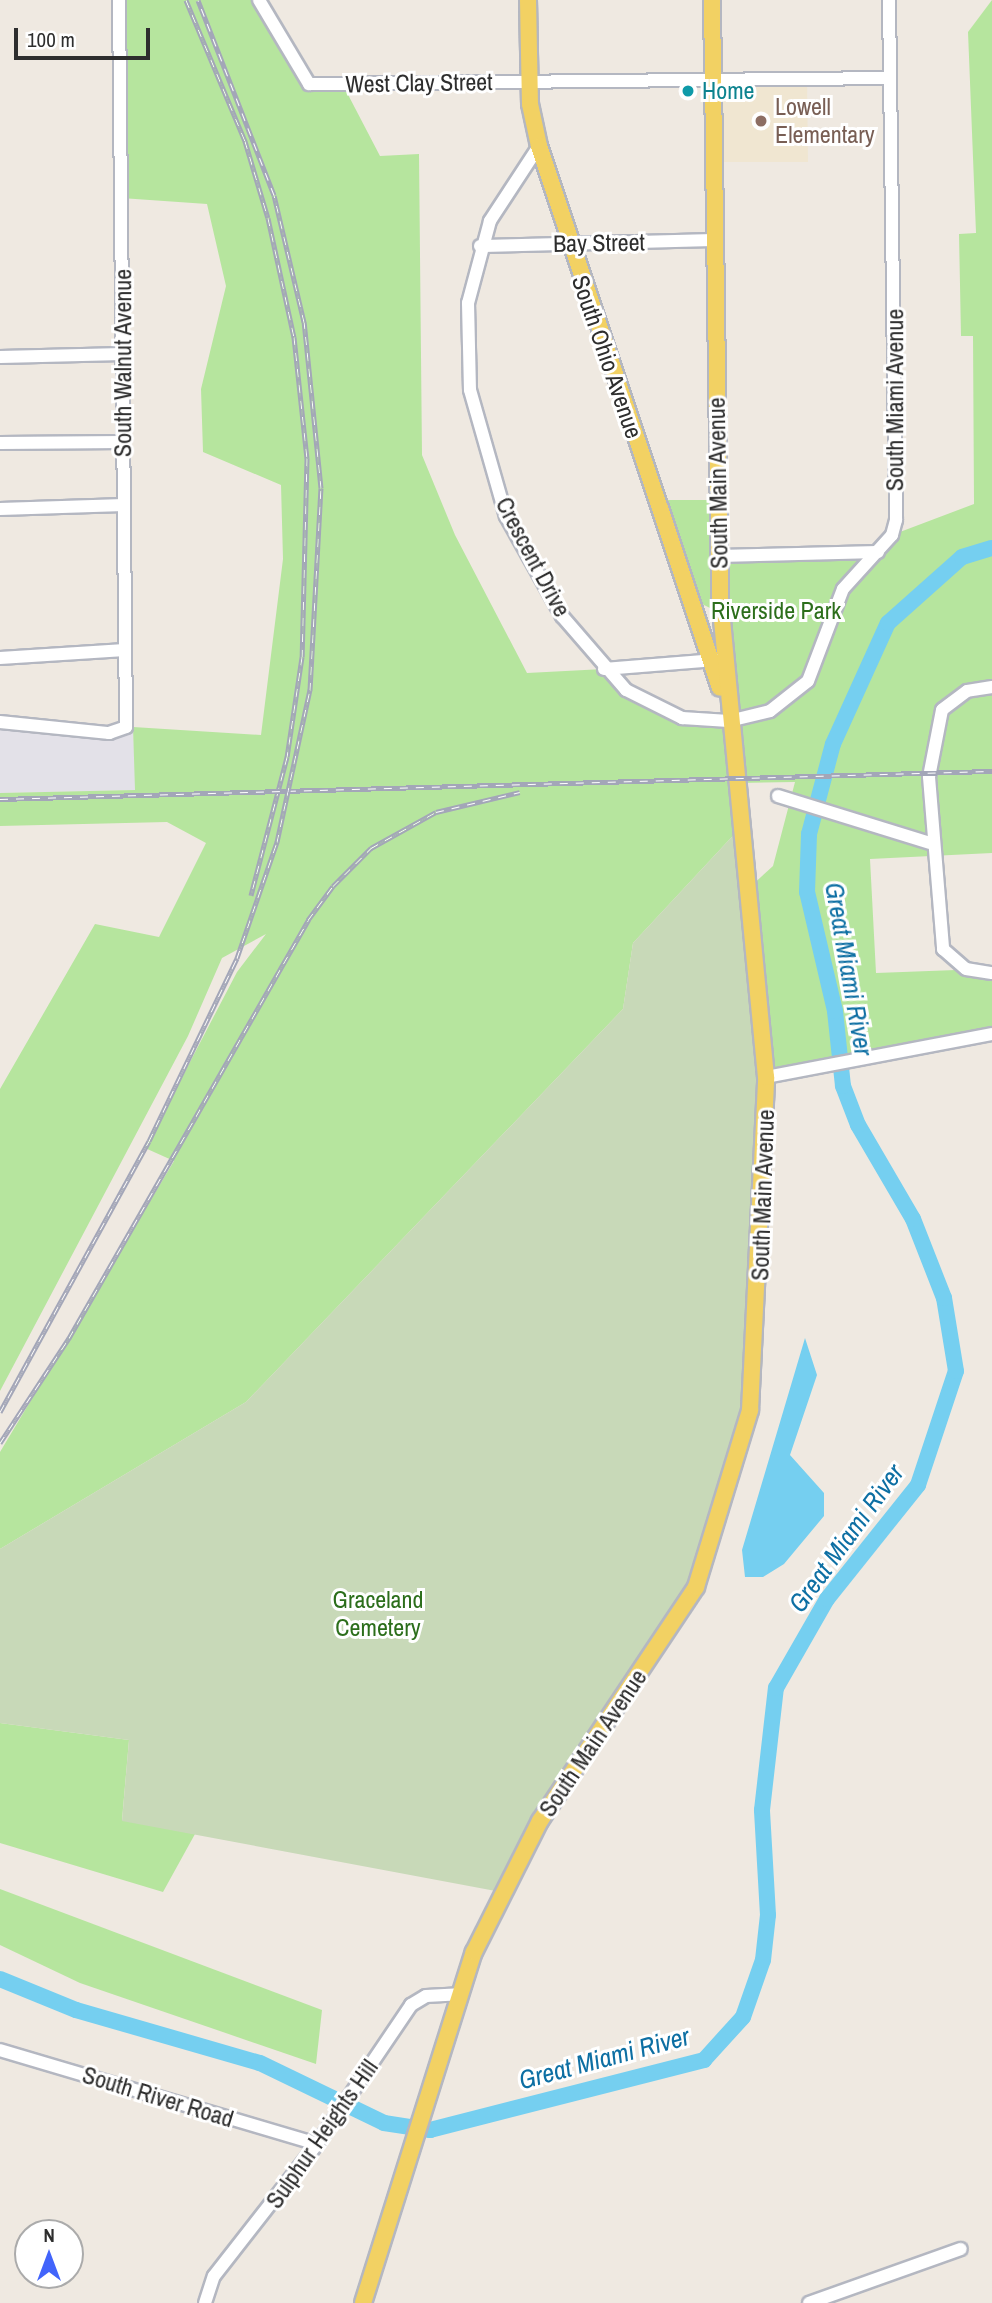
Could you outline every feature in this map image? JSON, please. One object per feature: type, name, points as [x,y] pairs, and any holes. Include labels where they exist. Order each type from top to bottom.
[{"type":"main road","name":"South Ohio Avenue","points":[[528,0],[529,81],[539,146],[569,244],[717,660]]},
{"type":"main road","name":"South Main Avenue","points":[[363,2303],[458,1994],[534,1832],[696,1587],[737,1470],[750,1410],[759,1301],[766,1077],[728,713],[717,660],[717,240],[712,0]]},
{"type":"street","name":"South Walnut Avenue","points":[[0,722],[108,733],[126,727],[119,0]]},
{"type":"street","name":"West Clay Street","points":[[258,0],[309,84],[890,78]]},
{"type":"street","name":"South Miami Avenue","points":[[728,713],[770,711],[808,681],[843,589],[878,552],[896,520],[888,0]]},
{"type":"street","name":"Crescent Drive","points":[[539,146],[481,246],[466,330],[483,451],[506,516],[562,616],[604,669],[626,690],[682,718],[728,713]]},
{"type":"street","name":"Bay Street","points":[[481,246],[717,240]]},
{"type":"street","points":[[0,357],[123,354]]},
{"type":"street","points":[[0,443],[123,442]]},
{"type":"street","points":[[0,509],[124,505]]},
{"type":"street","points":[[719,556],[878,552]]},
{"type":"street","points":[[0,658],[125,650]]},
{"type":"street","points":[[604,669],[717,660]]},
{"type":"street","points":[[992,687],[953,698],[935,726],[930,843],[943,949],[966,969],[992,973]]},
{"type":"street","points":[[778,796],[930,843]]},
{"type":"street","points":[[766,1077],[986,1035]]},
{"type":"street","name":"Sulphur Heights Hill","points":[[205,2303],[214,2276],[317,2144],[393,2033],[426,1996],[458,1994]]},
{"type":"street","name":"South River Road","points":[[0,2050],[317,2144]]},
{"type":"street","points":[[809,2303],[961,2249]]},
{"type":"shaded area","name":"Lowell Elementary","points":[[713,79],[807,80],[808,162],[715,162]]},
{"type":"shaded area","points":[[0,722],[108,733],[133,727],[136,790],[0,793]]},
{"type":"green space","name":"Riverside Park","points":[[119,0],[259,0],[309,84],[343,85],[380,156],[419,154],[422,455],[455,535],[527,673],[604,669],[626,690],[682,718],[728,721],[719,604],[712,609],[698,602],[656,500],[719,500],[719,555],[878,552],[892,535],[974,504],[973,336],[961,336],[959,234],[976,233],[968,32],[992,0],[992,853],[870,859],[876,973],[956,970],[992,977],[992,1034],[766,1077],[750,887],[773,866],[795,782],[737,783],[742,826],[633,943],[623,1009],[246,1402],[0,1549],[0,1452],[174,1161],[145,1148],[237,972],[266,934],[222,958],[188,1036],[0,1391],[0,1089],[95,924],[159,937],[206,843],[167,822],[0,826],[0,793],[135,790],[133,727],[261,735],[283,559],[281,485],[203,452],[201,389],[226,286],[207,204],[121,198]]},
{"type":"green space","name":"Graceland Cemetery","points":[[742,826],[761,979],[750,1410],[696,1587],[501,1892],[122,1821],[129,1740],[0,1723],[0,1549],[246,1402],[623,1009],[633,943]]},
{"type":"green space","points":[[0,1723],[129,1740],[122,1820],[195,1834],[163,1892],[0,1843]]},
{"type":"green space","points":[[0,1889],[322,2010],[316,2064],[80,1983],[0,1945]]},
{"type":"water","points":[[805,1338],[817,1375],[790,1455],[824,1493],[824,1516],[784,1564],[763,1577],[745,1577],[742,1550]]},
{"type":"waterway","name":"Great Miami River","points":[[0,1979],[76,2010],[260,2063],[384,2123],[430,2130],[704,2060],[743,2017],[763,1960],[768,1915],[762,1810],[776,1688],[827,1599],[918,1485],[956,1371],[944,1298],[913,1219],[858,1125],[843,1086],[835,1011],[807,892],[809,834],[833,744],[888,623],[962,557],[992,548]]},
{"type":"railway","points":[[186,0],[245,141],[268,218],[294,337],[307,458],[302,657],[287,757],[251,895]]},
{"type":"railway","points":[[0,1412],[149,1141],[237,958],[277,842],[310,690],[321,488],[304,322],[274,195],[198,0]]},
{"type":"railway","points":[[0,799],[992,771]]},
{"type":"railway","points":[[0,1443],[69,1338],[308,920],[333,886],[371,848],[436,812],[520,792]]},
{"type":"place","name":"Home","points":[[688,91]]},
{"type":"place","name":"Lowell Elementary","points":[[761,121]]}]
